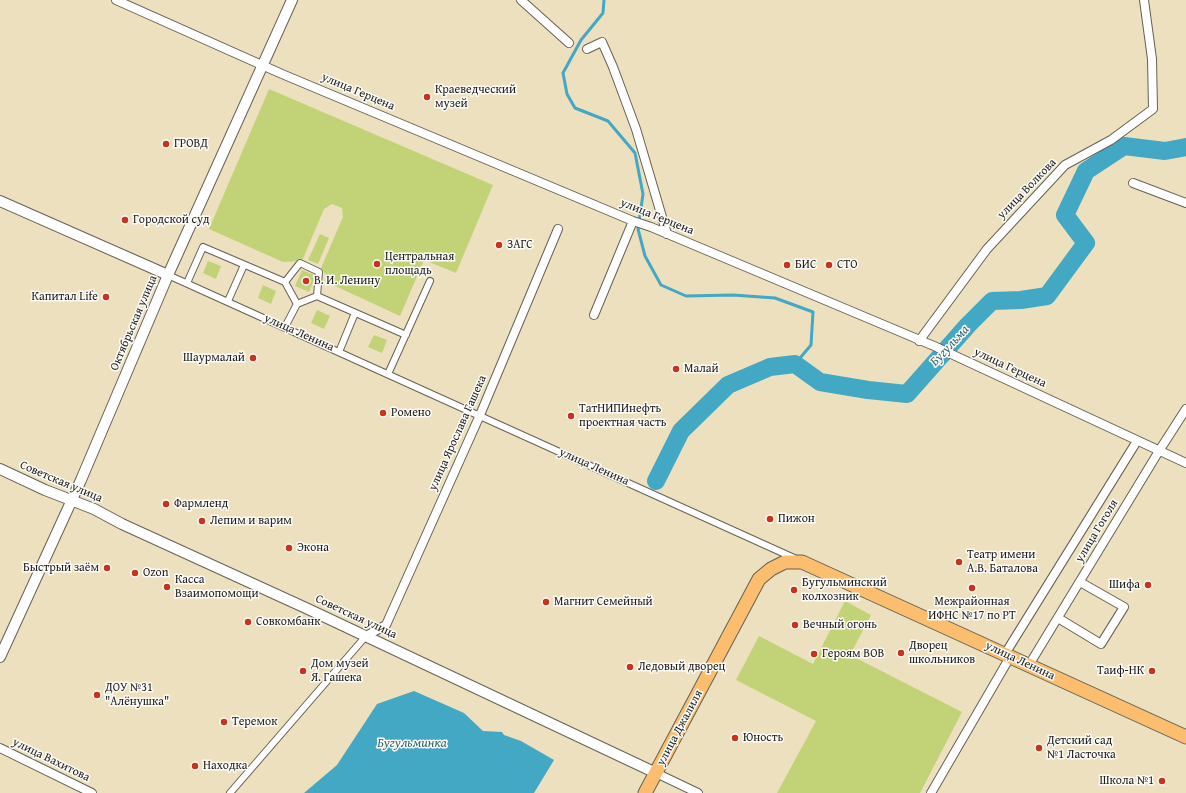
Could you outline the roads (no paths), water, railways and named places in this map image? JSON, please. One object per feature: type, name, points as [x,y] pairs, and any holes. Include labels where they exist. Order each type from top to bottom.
[{"type":"main road","name":"улица Джалиля","points":[[645,793],[758,579],[771,569],[785,562],[802,562]]},
{"type":"main road","name":"улица Ленина","points":[[802,562],[1186,737]]},
{"type":"street","name":"улица Герцена","points":[[116,0],[263,66],[934,346],[1186,463]]},
{"type":"street","name":"Октябрьская улица","points":[[0,657],[72,501],[168,275],[292,0]]},
{"type":"street","points":[[521,0],[569,43]]},
{"type":"street","name":"улица Волкова","points":[[919,341],[986,249],[1065,165],[1111,140],[1153,109],[1152,59],[1144,0]]},
{"type":"street","points":[[587,49],[602,42],[613,67],[636,129],[667,234]]},
{"type":"street","points":[[1133,183],[1186,203]]},
{"type":"street","name":"улица Ленина","points":[[0,202],[228,301],[802,562]]},
{"type":"street","points":[[594,315],[633,221]]},
{"type":"street","name":"улица Ярослава Гашека","points":[[366,636],[386,625],[480,416],[558,229]]},
{"type":"street","points":[[187,283],[203,247],[285,282],[297,304]]},
{"type":"street","points":[[285,282],[300,263],[319,272],[317,296]]},
{"type":"street","points":[[228,301],[244,265]]},
{"type":"street","points":[[388,374],[430,281]]},
{"type":"street","points":[[285,327],[297,304],[317,296],[406,335]]},
{"type":"street","points":[[339,352],[355,313]]},
{"type":"street","name":"улица Гоголя","points":[[1029,665],[1186,409]]},
{"type":"street","name":"улица Гоголя","points":[[932,793],[1007,655],[1137,441]]},
{"type":"street","name":"Советская улица","points":[[0,469],[72,501],[94,509],[122,524],[366,636],[698,793]]},
{"type":"street","points":[[1058,618],[1101,644],[1124,607],[1080,582]]},
{"type":"street","points":[[230,793],[366,636]]},
{"type":"street","name":"улица Вахитова","points":[[0,748],[92,793]]},
{"type":"water","name":"Бугульминка","points":[[414,691],[464,713],[483,731],[502,732],[504,735],[521,741],[554,760],[534,793],[304,793],[337,765],[377,704]]},
{"type":"waterway","points":[[604,0],[603,13],[581,40],[563,73],[567,94],[575,108],[608,121],[635,153],[643,194],[638,229],[645,256],[661,285],[686,296],[733,295],[775,298],[813,312],[811,345],[795,364]]},
{"type":"waterway","name":"Бугульма","points":[[656,481],[681,431],[728,385],[770,367],[795,364],[820,382],[868,390],[907,394],[968,325],[992,301],[1021,300],[1047,296],[1086,243],[1065,215],[1086,171],[1124,146],[1165,151],[1186,147]]},
{"type":"place","name":"Краеведческий музей","points":[[427,97]]},
{"type":"place","name":"ГРОВД","points":[[166,144]]},
{"type":"place","name":"Городской суд","points":[[125,220]]},
{"type":"place","name":"ЗАГС","points":[[499,245]]},
{"type":"place","name":"Центральная площадь","points":[[377,264]]},
{"type":"place","name":"БИС","points":[[787,265]]},
{"type":"place","name":"СТО","points":[[829,265]]},
{"type":"place","name":"В. И. Ленину","points":[[306,281]]},
{"type":"place","name":"Капитал Life","points":[[106,297]]},
{"type":"place","name":"Шаурмалай","points":[[253,358]]},
{"type":"place","name":"Малай","points":[[676,369]]},
{"type":"place","name":"Ромено","points":[[383,413]]},
{"type":"place","name":"ТатНИПИнефть проектная часть","points":[[571,416]]},
{"type":"place","name":"Фармленд","points":[[166,504]]},
{"type":"place","name":"Пижон","points":[[770,519]]},
{"type":"place","name":"Лепим и варим","points":[[202,521]]},
{"type":"place","name":"Экона","points":[[289,548]]},
{"type":"place","name":"Театр имени А.В. Баталова","points":[[959,562]]},
{"type":"place","name":"Быстрый заём","points":[[107,568]]},
{"type":"place","name":"Ozon","points":[[135,573]]},
{"type":"place","name":"Шифа","points":[[1148,585]]},
{"type":"place","name":"Касса Взаимопомощи","points":[[167,587]]},
{"type":"place","name":"Межрайонная ИФНС №17 по РТ","points":[[972,588]]},
{"type":"place","name":"Бугульминский колхозник","points":[[794,590]]},
{"type":"place","name":"Магнит Семейный","points":[[546,602]]},
{"type":"place","name":"Совкомбанк","points":[[248,622]]},
{"type":"place","name":"Вечный огонь","points":[[795,625]]},
{"type":"place","name":"Дворец школьников","points":[[901,653]]},
{"type":"place","name":"Героям ВОВ","points":[[814,654]]},
{"type":"place","name":"Ледовый дворец","points":[[630,667]]},
{"type":"place","name":"Дом музей Я. Гашека","points":[[303,671]]},
{"type":"place","name":"Таиф-НК","points":[[1152,671]]},
{"type":"place","name":"ДОУ №31 \"Алёнушка\"","points":[[97,695]]},
{"type":"place","name":"Теремок","points":[[224,722]]},
{"type":"place","name":"Юность","points":[[735,738]]},
{"type":"place","name":"Детский сад №1 Ласточка","points":[[1039,748]]},
{"type":"place","name":"Находка","points":[[195,766]]},
{"type":"place","name":"Школа №1","points":[[1162,781]]}]
